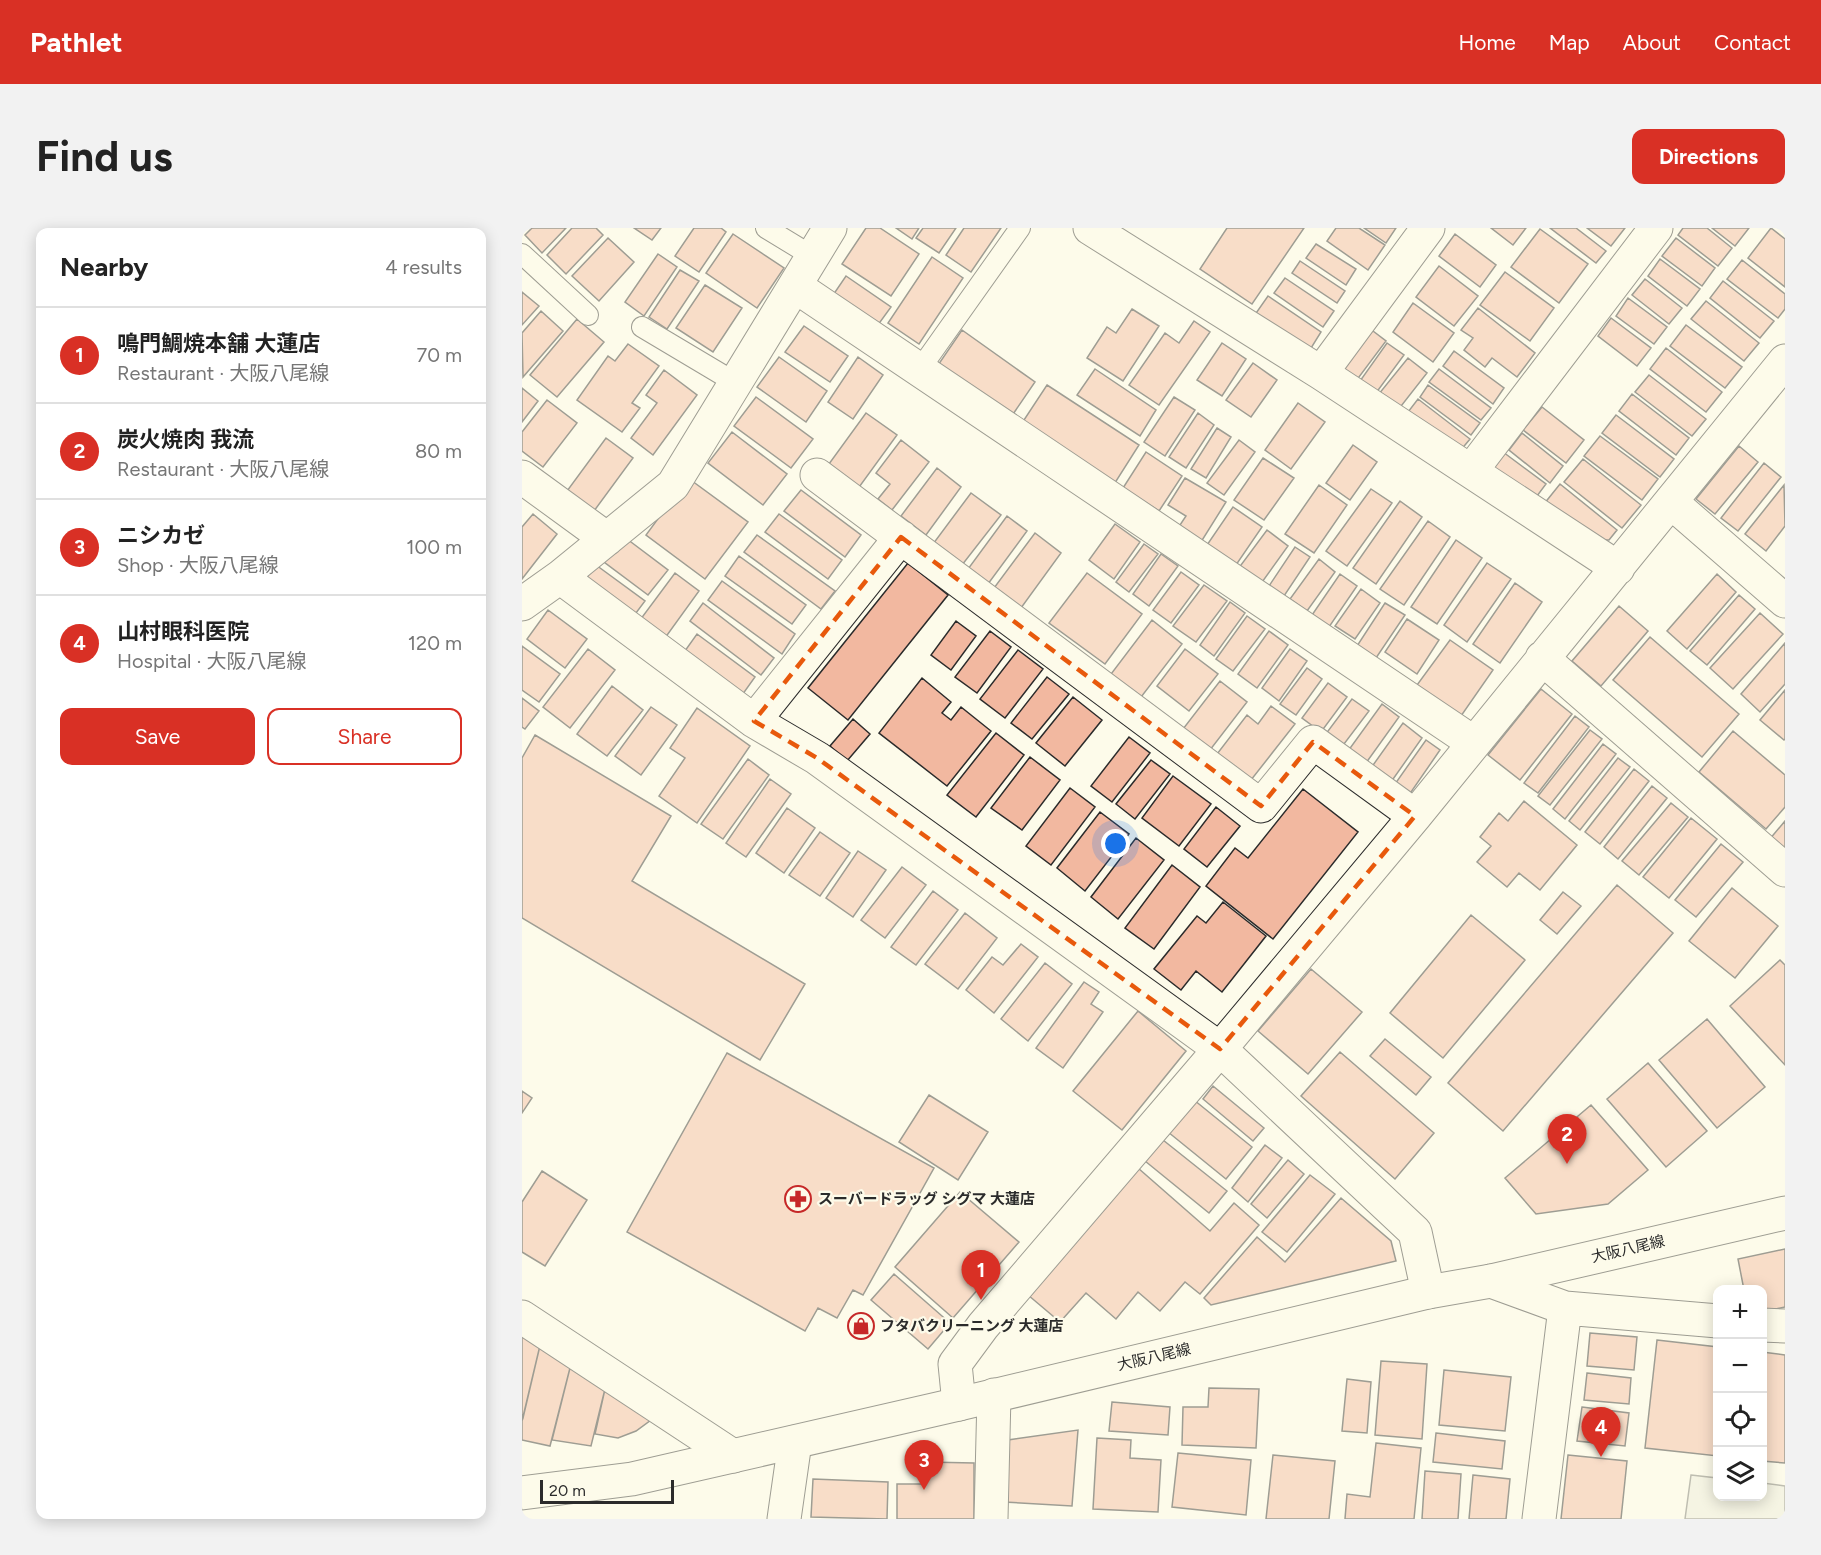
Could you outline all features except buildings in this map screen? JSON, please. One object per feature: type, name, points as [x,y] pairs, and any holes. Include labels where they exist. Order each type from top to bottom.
[{"type":"street","points":[[522,604],[560,577],[673,485],[830,228]]},
{"type":"street","points":[[1090,228],[1321,373],[1618,568]]},
{"type":"street","points":[[1321,373],[1428,228]]},
{"type":"street","points":[[1471,471],[1656,228]]},
{"type":"street","points":[[795,286],[1474,743]]},
{"type":"street","points":[[959,1404],[955,1364],[976,1335],[1415,816],[1785,361]]},
{"type":"street","points":[[817,475],[1261,806],[1313,742],[1415,816]]},
{"type":"street","points":[[522,477],[607,539]]},
{"type":"street","points":[[1671,502],[1785,601]]},
{"type":"street","points":[[754,721],[901,537]]},
{"type":"street","points":[[560,577],[754,721],[817,758],[1220,1049],[1415,1233],[1428,1292]]},
{"type":"street","points":[[1542,658],[1785,870]]},
{"type":"street","name":"大阪八尾線","points":[[522,1493],[632,1479],[1428,1292],[1491,1281],[1785,1213]]},
{"type":"street","points":[[1491,1281],[1565,1308],[1713,1321]]},
{"type":"street","points":[[1539,1519],[1565,1308]]},
{"type":"street","points":[[522,1317],[733,1456]]},
{"type":"street","points":[[1767,1325],[1785,1326]]},
{"type":"street","points":[[991,1519],[994,1395]]},
{"type":"street","points":[[784,1519],[795,1442]]},
{"type":"lane","points":[[766,228],[812,256]]},
{"type":"lane","points":[[920,369],[1020,228]]},
{"type":"lane","points":[[522,254],[588,315]]},
{"type":"lane","points":[[642,327],[736,383]]},
{"type":"highlighted area","points":[[901,537],[1261,806],[1313,742],[1415,816],[1220,1049],[817,758],[754,721]]},
{"type":"shaded area","points":[[1691,1475],[1713,1478],[1713,1501],[1767,1501],[1767,1484],[1785,1486],[1785,1519],[1685,1519]]},
{"type":"place","name":"炭火焼肉 我流","points":[[1567,1164]]},
{"type":"place","name":"スーバードラッグ シグマ 大蓮店","points":[[798,1199]]},
{"type":"place","name":"鳴門鯛焼本舗 大蓮店","points":[[981,1300]]},
{"type":"place","name":"フタバクリーニング 大蓮店","points":[[861,1326]]},
{"type":"place","name":"山村眼科医院","points":[[1601,1457]]},
{"type":"place","name":"ニシカゼ","points":[[924,1490]]}]
